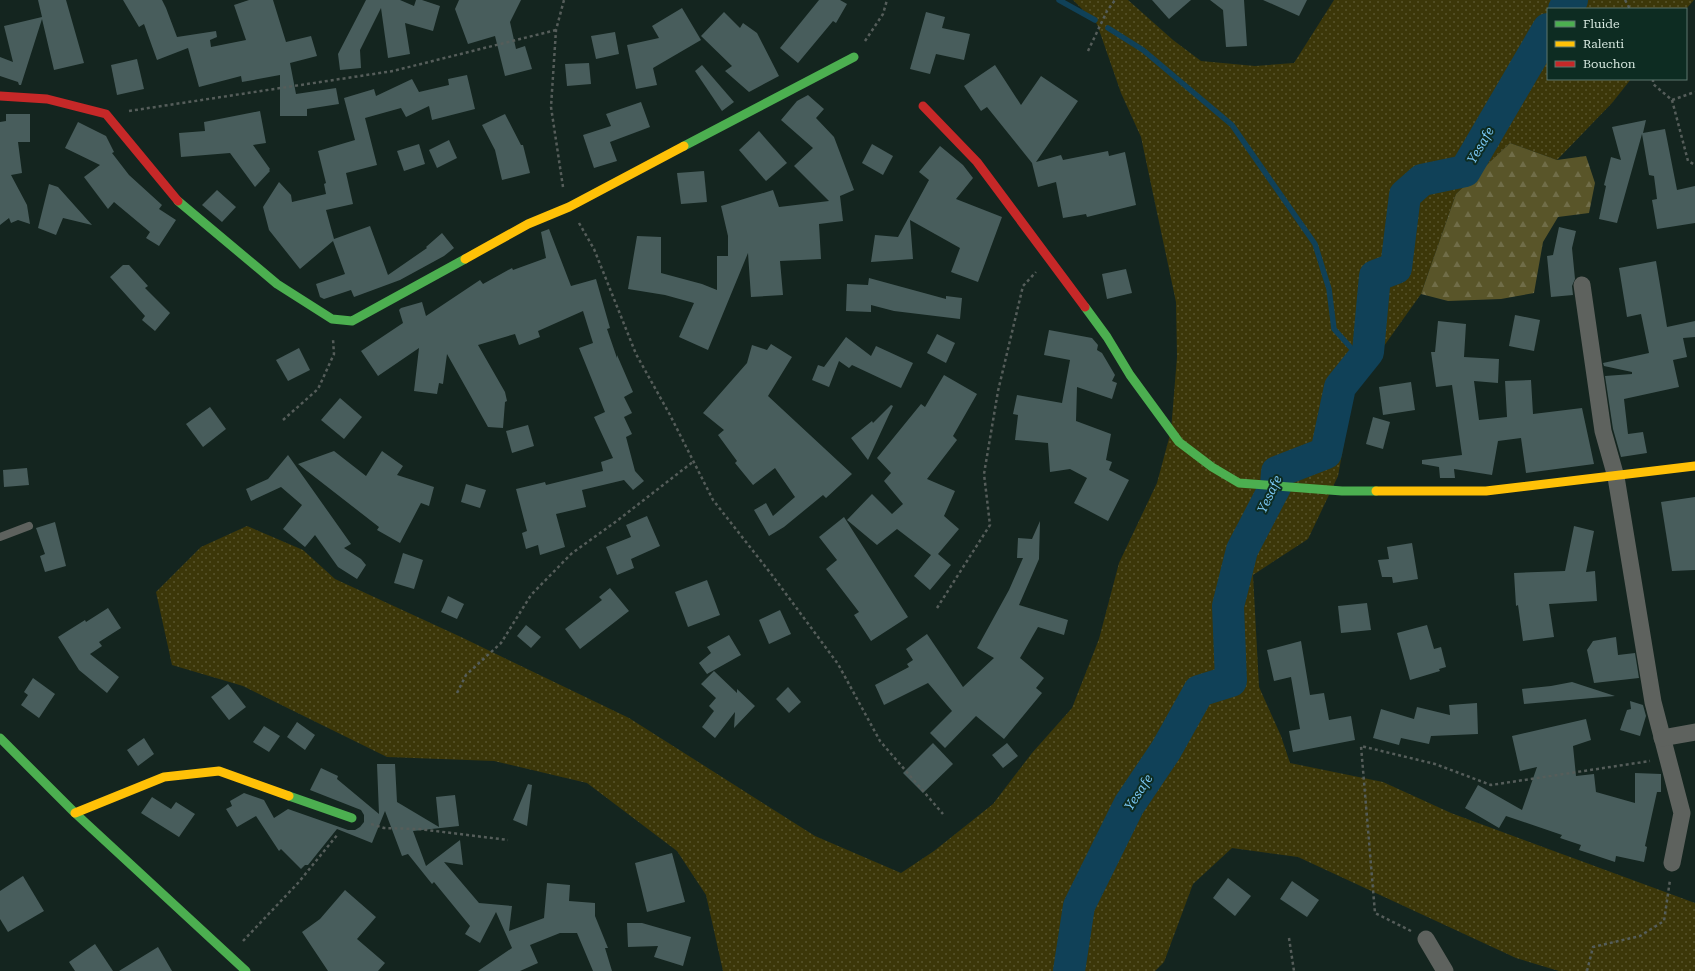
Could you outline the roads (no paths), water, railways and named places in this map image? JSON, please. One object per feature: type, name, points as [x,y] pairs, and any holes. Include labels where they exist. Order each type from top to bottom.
[{"type":"street","points":[[0,96],[47,99],[106,114],[177,202],[277,284],[332,319],[352,321],[528,224],[569,207],[854,58]]},
{"type":"street","points":[[923,106],[977,162],[1107,337],[1130,375],[1179,442],[1212,467],[1239,483],[1342,491],[1486,491],[1616,477],[1695,466]]},
{"type":"street","points":[[1582,285],[1603,431],[1616,477],[1654,702],[1682,813],[1672,863]]},
{"type":"street","points":[[1662,738],[1695,732]]},
{"type":"street","points":[[0,738],[75,813],[246,971]]},
{"type":"street","points":[[75,813],[164,777],[219,771],[352,818]]},
{"type":"street","points":[[1426,939],[1445,971]]},
{"type":"lane","points":[[0,537],[29,526]]},
{"type":"waterway","points":[[1059,0],[1095,20]]},
{"type":"waterway","name":"Yesafe","points":[[1565,8],[1572,0]]},
{"type":"waterway","points":[[1108,28],[1143,50],[1232,125],[1315,244],[1329,289],[1334,329],[1362,360]]},
{"type":"waterway","name":"Yesafe","points":[[1069,971],[1079,906],[1129,805],[1166,750],[1199,691],[1231,681],[1228,606],[1242,550],[1276,485],[1277,472],[1326,453],[1340,387],[1368,352],[1375,276],[1396,268],[1405,195],[1422,180],[1465,171],[1547,31]]}]
